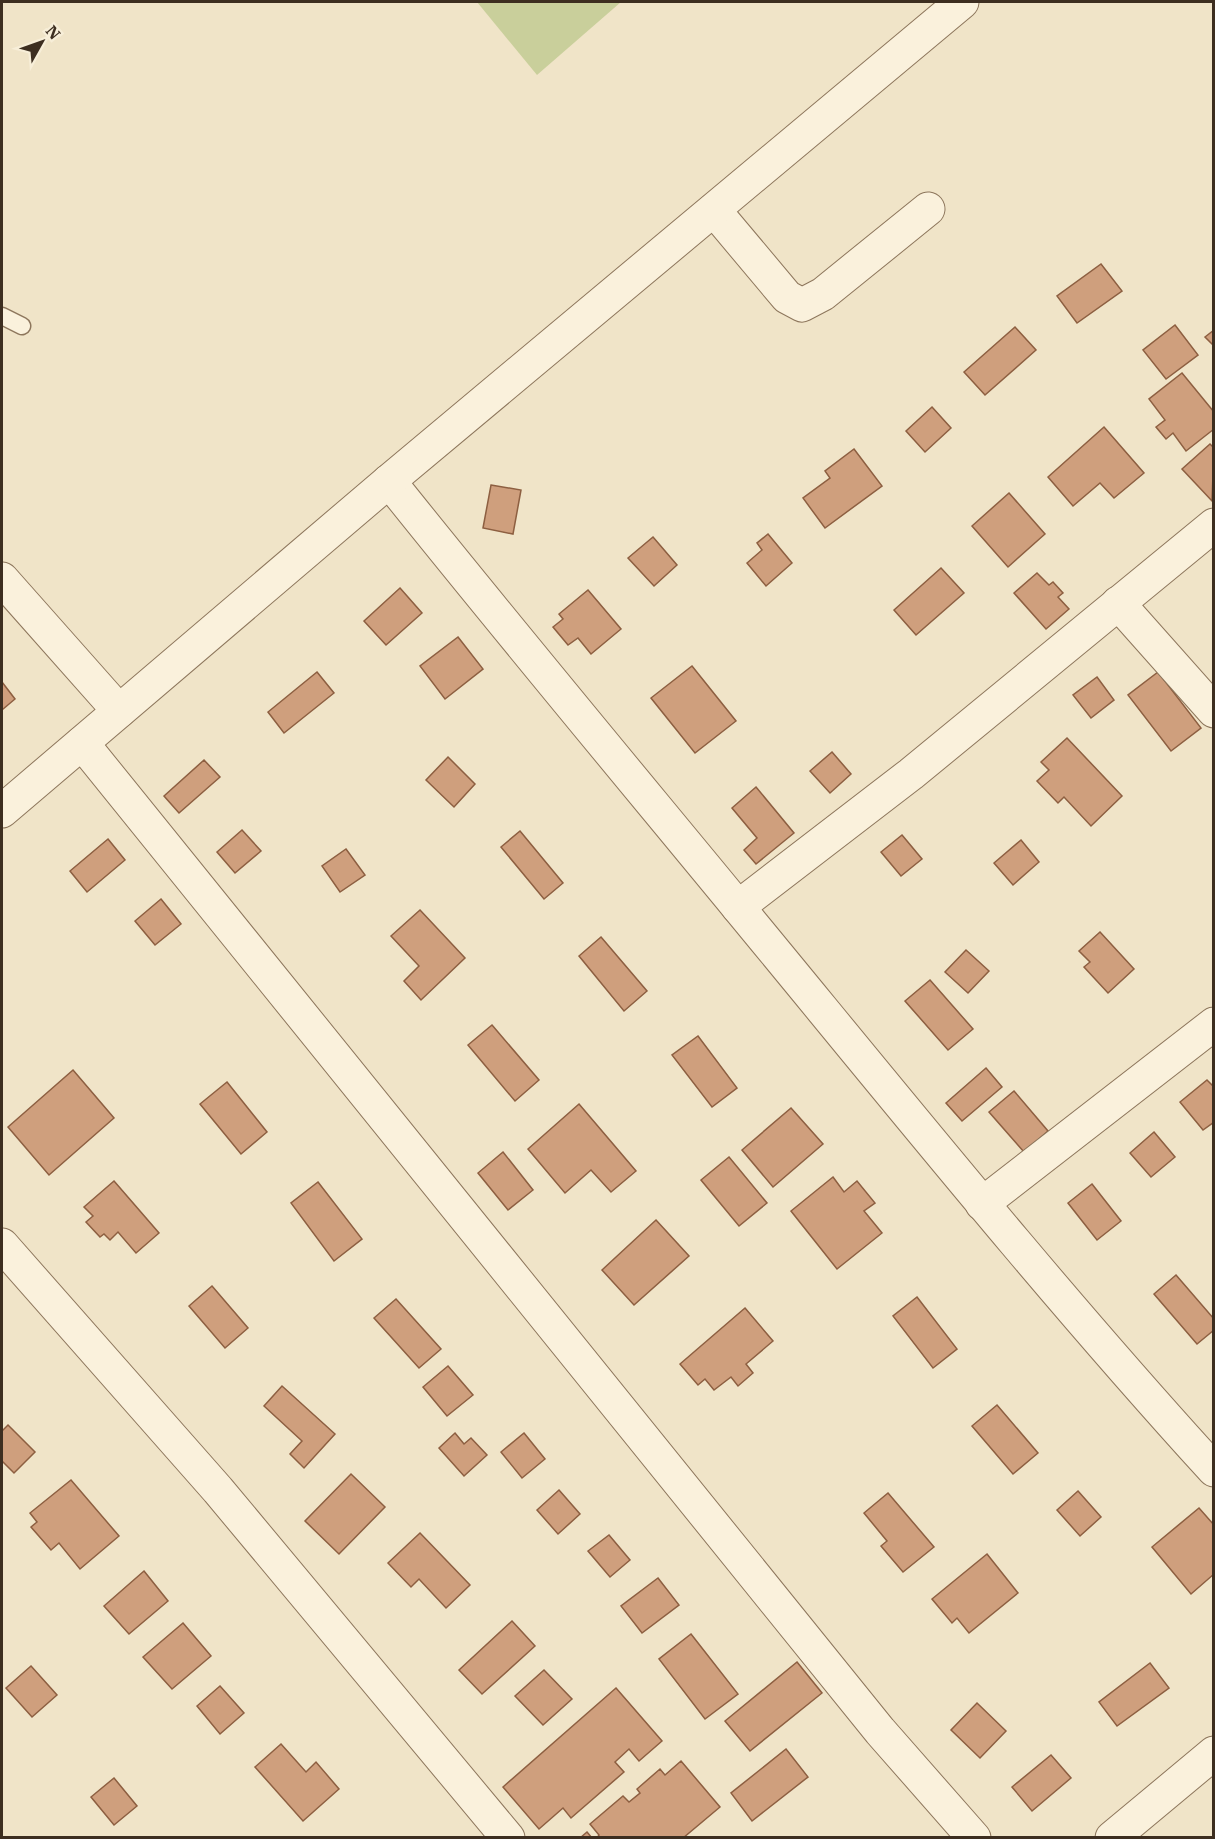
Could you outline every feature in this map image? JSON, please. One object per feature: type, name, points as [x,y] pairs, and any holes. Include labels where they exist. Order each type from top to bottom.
[{"type":"street","points":[[2,811],[389,481],[962,2]]},
{"type":"street","points":[[714,210],[787,297],[802,305],[823,294],[928,209]]},
{"type":"street","points":[[389,481],[569,704],[982,1204],[1214,1470]]},
{"type":"street","points":[[738,907],[911,774],[1214,525]]},
{"type":"street","points":[[2,579],[119,711]]},
{"type":"street","points":[[1118,603],[1214,711]]},
{"type":"street","points":[[82,743],[880,1731],[974,1838]]},
{"type":"street","points":[[982,1204],[1214,1024]]},
{"type":"street","points":[[2,1245],[218,1490],[508,1838]]},
{"type":"street","points":[[1112,1838],[1214,1753]]},
{"type":"lane","points":[[2,316],[22,326]]},
{"type":"green space","points":[[477,2],[621,2],[537,75]]},
{"type":"building","points":[[1101,264],[1122,291],[1077,323],[1057,296]]},
{"type":"building","points":[[1175,325],[1198,355],[1166,379],[1143,350]]},
{"type":"building","points":[[1015,327],[1036,350],[985,395],[964,372]]},
{"type":"building","points":[[1214,330],[1214,346],[1205,337]]},
{"type":"building","points":[[1182,373],[1214,412],[1214,429],[1186,451],[1173,433],[1166,439],[1156,427],[1165,420],[1149,399]]},
{"type":"building","points":[[932,407],[951,428],[925,452],[906,431]]},
{"type":"building","points":[[1104,427],[1144,473],[1114,498],[1100,483],[1073,506],[1048,477]]},
{"type":"building","points":[[1210,444],[1214,448],[1212,501],[1182,469]]},
{"type":"building","points":[[854,449],[882,486],[825,528],[803,498],[830,478],[825,471]]},
{"type":"building","points":[[491,485],[521,490],[513,534],[483,528]]},
{"type":"building","points":[[1009,493],[1045,534],[1008,567],[972,526]]},
{"type":"building","points":[[768,534],[792,563],[766,586],[747,563],[762,550],[757,543]]},
{"type":"building","points":[[653,537],[677,565],[654,586],[628,558]]},
{"type":"building","points":[[941,568],[964,593],[916,635],[894,610]]},
{"type":"building","points":[[1037,573],[1049,585],[1053,582],[1063,593],[1058,597],[1069,609],[1046,629],[1014,593]]},
{"type":"building","points":[[400,588],[422,613],[386,645],[364,621]]},
{"type":"building","points":[[588,590],[621,629],[591,654],[578,638],[568,645],[553,627],[563,619],[559,614]]},
{"type":"building","points":[[458,637],[483,669],[445,699],[420,666]]},
{"type":"building","points":[[692,666],[736,721],[695,753],[651,698]]},
{"type":"building","points":[[317,672],[334,693],[284,733],[268,712]]},
{"type":"building","points":[[1158,672],[1201,728],[1171,751],[1128,695]]},
{"type":"building","points":[[1097,677],[1114,700],[1091,718],[1073,695]]},
{"type":"building","points":[[2,682],[15,699],[2,710]]},
{"type":"building","points":[[1067,738],[1122,796],[1091,826],[1064,797],[1058,803],[1037,781],[1049,770],[1041,762]]},
{"type":"building","points":[[832,752],[851,774],[830,793],[810,771]]},
{"type":"building","points":[[448,757],[475,784],[454,807],[426,780]]},
{"type":"building","points":[[204,760],[220,777],[179,813],[164,796]]},
{"type":"building","points":[[756,787],[794,833],[756,864],[744,850],[757,838],[732,808]]},
{"type":"building","points":[[242,830],[261,851],[235,873],[217,852]]},
{"type":"building","points":[[520,831],[563,883],[544,899],[501,847]]},
{"type":"building","points":[[902,835],[922,859],[901,876],[881,852]]},
{"type":"building","points":[[108,839],[125,860],[87,892],[70,871]]},
{"type":"building","points":[[1021,840],[1039,862],[1013,885],[994,863]]},
{"type":"building","points":[[346,849],[365,875],[340,892],[322,866]]},
{"type":"building","points":[[161,899],[181,924],[155,945],[135,921]]},
{"type":"building","points":[[420,910],[465,958],[421,1000],[404,981],[419,966],[391,936]]},
{"type":"building","points":[[1100,932],[1134,969],[1108,993],[1084,967],[1090,962],[1079,951]]},
{"type":"building","points":[[601,937],[647,991],[624,1011],[579,956]]},
{"type":"building","points":[[966,950],[989,971],[968,993],[945,972]]},
{"type":"building","points":[[930,980],[973,1029],[948,1050],[905,1001]]},
{"type":"building","points":[[492,1025],[539,1080],[515,1101],[468,1045]]},
{"type":"building","points":[[698,1036],[737,1088],[712,1107],[672,1055]]},
{"type":"building","points":[[986,1068],[1002,1087],[962,1121],[946,1103]]},
{"type":"building","points":[[73,1070],[114,1118],[49,1175],[8,1127]]},
{"type":"building","points":[[1207,1080],[1214,1087],[1214,1122],[1203,1130],[1180,1102]]},
{"type":"building","points":[[227,1082],[267,1132],[241,1154],[200,1104]]},
{"type":"building","points":[[1014,1091],[1048,1131],[1024,1152],[989,1112]]},
{"type":"building","points":[[579,1104],[636,1171],[611,1192],[591,1170],[565,1193],[528,1149]]},
{"type":"building","points":[[791,1108],[823,1144],[773,1187],[742,1150]]},
{"type":"building","points":[[1154,1132],[1175,1157],[1151,1177],[1130,1153]]},
{"type":"building","points":[[503,1152],[533,1190],[508,1210],[478,1173]]},
{"type":"building","points":[[729,1157],[767,1203],[739,1226],[701,1180]]},
{"type":"building","points":[[833,1177],[844,1192],[857,1181],[875,1203],[864,1211],[882,1233],[837,1269],[791,1211]]},
{"type":"building","points":[[114,1181],[159,1233],[136,1253],[118,1232],[110,1240],[104,1234],[100,1237],[86,1222],[93,1216],[84,1207]]},
{"type":"building","points":[[318,1182],[362,1239],[334,1261],[291,1203]]},
{"type":"building","points":[[1092,1184],[1121,1221],[1097,1240],[1068,1203]]},
{"type":"building","points":[[656,1220],[689,1256],[634,1305],[602,1270]]},
{"type":"building","points":[[1176,1275],[1214,1319],[1214,1330],[1197,1344],[1154,1294]]},
{"type":"building","points":[[212,1286],[248,1328],[225,1348],[189,1306]]},
{"type":"building","points":[[917,1297],[957,1349],[933,1368],[893,1316]]},
{"type":"building","points":[[396,1299],[441,1349],[419,1368],[374,1318]]},
{"type":"building","points":[[745,1308],[773,1341],[746,1364],[753,1373],[738,1386],[731,1377],[714,1390],[705,1379],[698,1385],[680,1364]]},
{"type":"building","points":[[448,1366],[473,1395],[447,1416],[423,1387]]},
{"type":"building","points":[[282,1386],[335,1434],[304,1468],[290,1454],[302,1441],[264,1406]]},
{"type":"building","points":[[997,1405],[1038,1453],[1013,1474],[972,1426]]},
{"type":"building","points":[[8,1425],[35,1452],[14,1473],[2,1461],[2,1431]]},
{"type":"building","points":[[455,1433],[464,1444],[471,1438],[487,1455],[464,1476],[439,1448]]},
{"type":"building","points":[[524,1433],[545,1459],[522,1478],[501,1452]]},
{"type":"building","points":[[351,1474],[385,1507],[339,1554],[305,1521]]},
{"type":"building","points":[[71,1480],[119,1536],[80,1569],[59,1543],[51,1550],[31,1527],[37,1522],[30,1513]]},
{"type":"building","points":[[559,1490],[580,1514],[558,1534],[537,1510]]},
{"type":"building","points":[[1078,1491],[1101,1517],[1080,1536],[1057,1510]]},
{"type":"building","points":[[888,1493],[934,1547],[903,1572],[881,1546],[887,1541],[864,1513]]},
{"type":"building","points":[[1199,1508],[1214,1525],[1214,1574],[1191,1594],[1152,1547]]},
{"type":"building","points":[[420,1533],[470,1585],[446,1608],[419,1579],[411,1587],[388,1563]]},
{"type":"building","points":[[609,1535],[630,1560],[610,1577],[588,1551]]},
{"type":"building","points":[[987,1554],[1018,1593],[969,1633],[957,1618],[952,1623],[932,1599]]},
{"type":"building","points":[[144,1571],[168,1601],[129,1634],[104,1606]]},
{"type":"building","points":[[658,1578],[679,1605],[642,1633],[621,1606]]},
{"type":"building","points":[[512,1621],[535,1646],[482,1694],[459,1670]]},
{"type":"building","points":[[183,1623],[211,1656],[172,1689],[143,1657]]},
{"type":"building","points":[[691,1634],[738,1694],[705,1719],[659,1659]]},
{"type":"building","points":[[797,1662],[822,1693],[750,1751],[725,1721]]},
{"type":"building","points":[[1150,1663],[1169,1688],[1117,1726],[1099,1702]]},
{"type":"building","points":[[31,1666],[57,1695],[32,1717],[6,1688]]},
{"type":"building","points":[[544,1670],[572,1699],[543,1725],[515,1696]]},
{"type":"building","points":[[220,1686],[244,1713],[220,1734],[197,1706]]},
{"type":"building","points":[[616,1688],[662,1741],[639,1761],[629,1749],[615,1762],[624,1772],[571,1818],[563,1808],[539,1829],[503,1787]]},
{"type":"building","points":[[977,1703],[1006,1731],[980,1758],[951,1730]]},
{"type":"building","points":[[281,1744],[306,1772],[316,1762],[339,1789],[303,1821],[255,1767]]},
{"type":"building","points":[[786,1749],[808,1777],[752,1821],[731,1793]]},
{"type":"building","points":[[1051,1755],[1071,1778],[1032,1811],[1012,1787]]},
{"type":"building","points":[[681,1761],[720,1807],[683,1838],[597,1838],[599,1835],[590,1824],[623,1796],[629,1802],[640,1793],[637,1789],[660,1769],[665,1775]]},
{"type":"building","points":[[114,1778],[137,1806],[114,1825],[91,1797]]},
{"type":"building","points":[[587,1832],[592,1838],[580,1838]]}]
